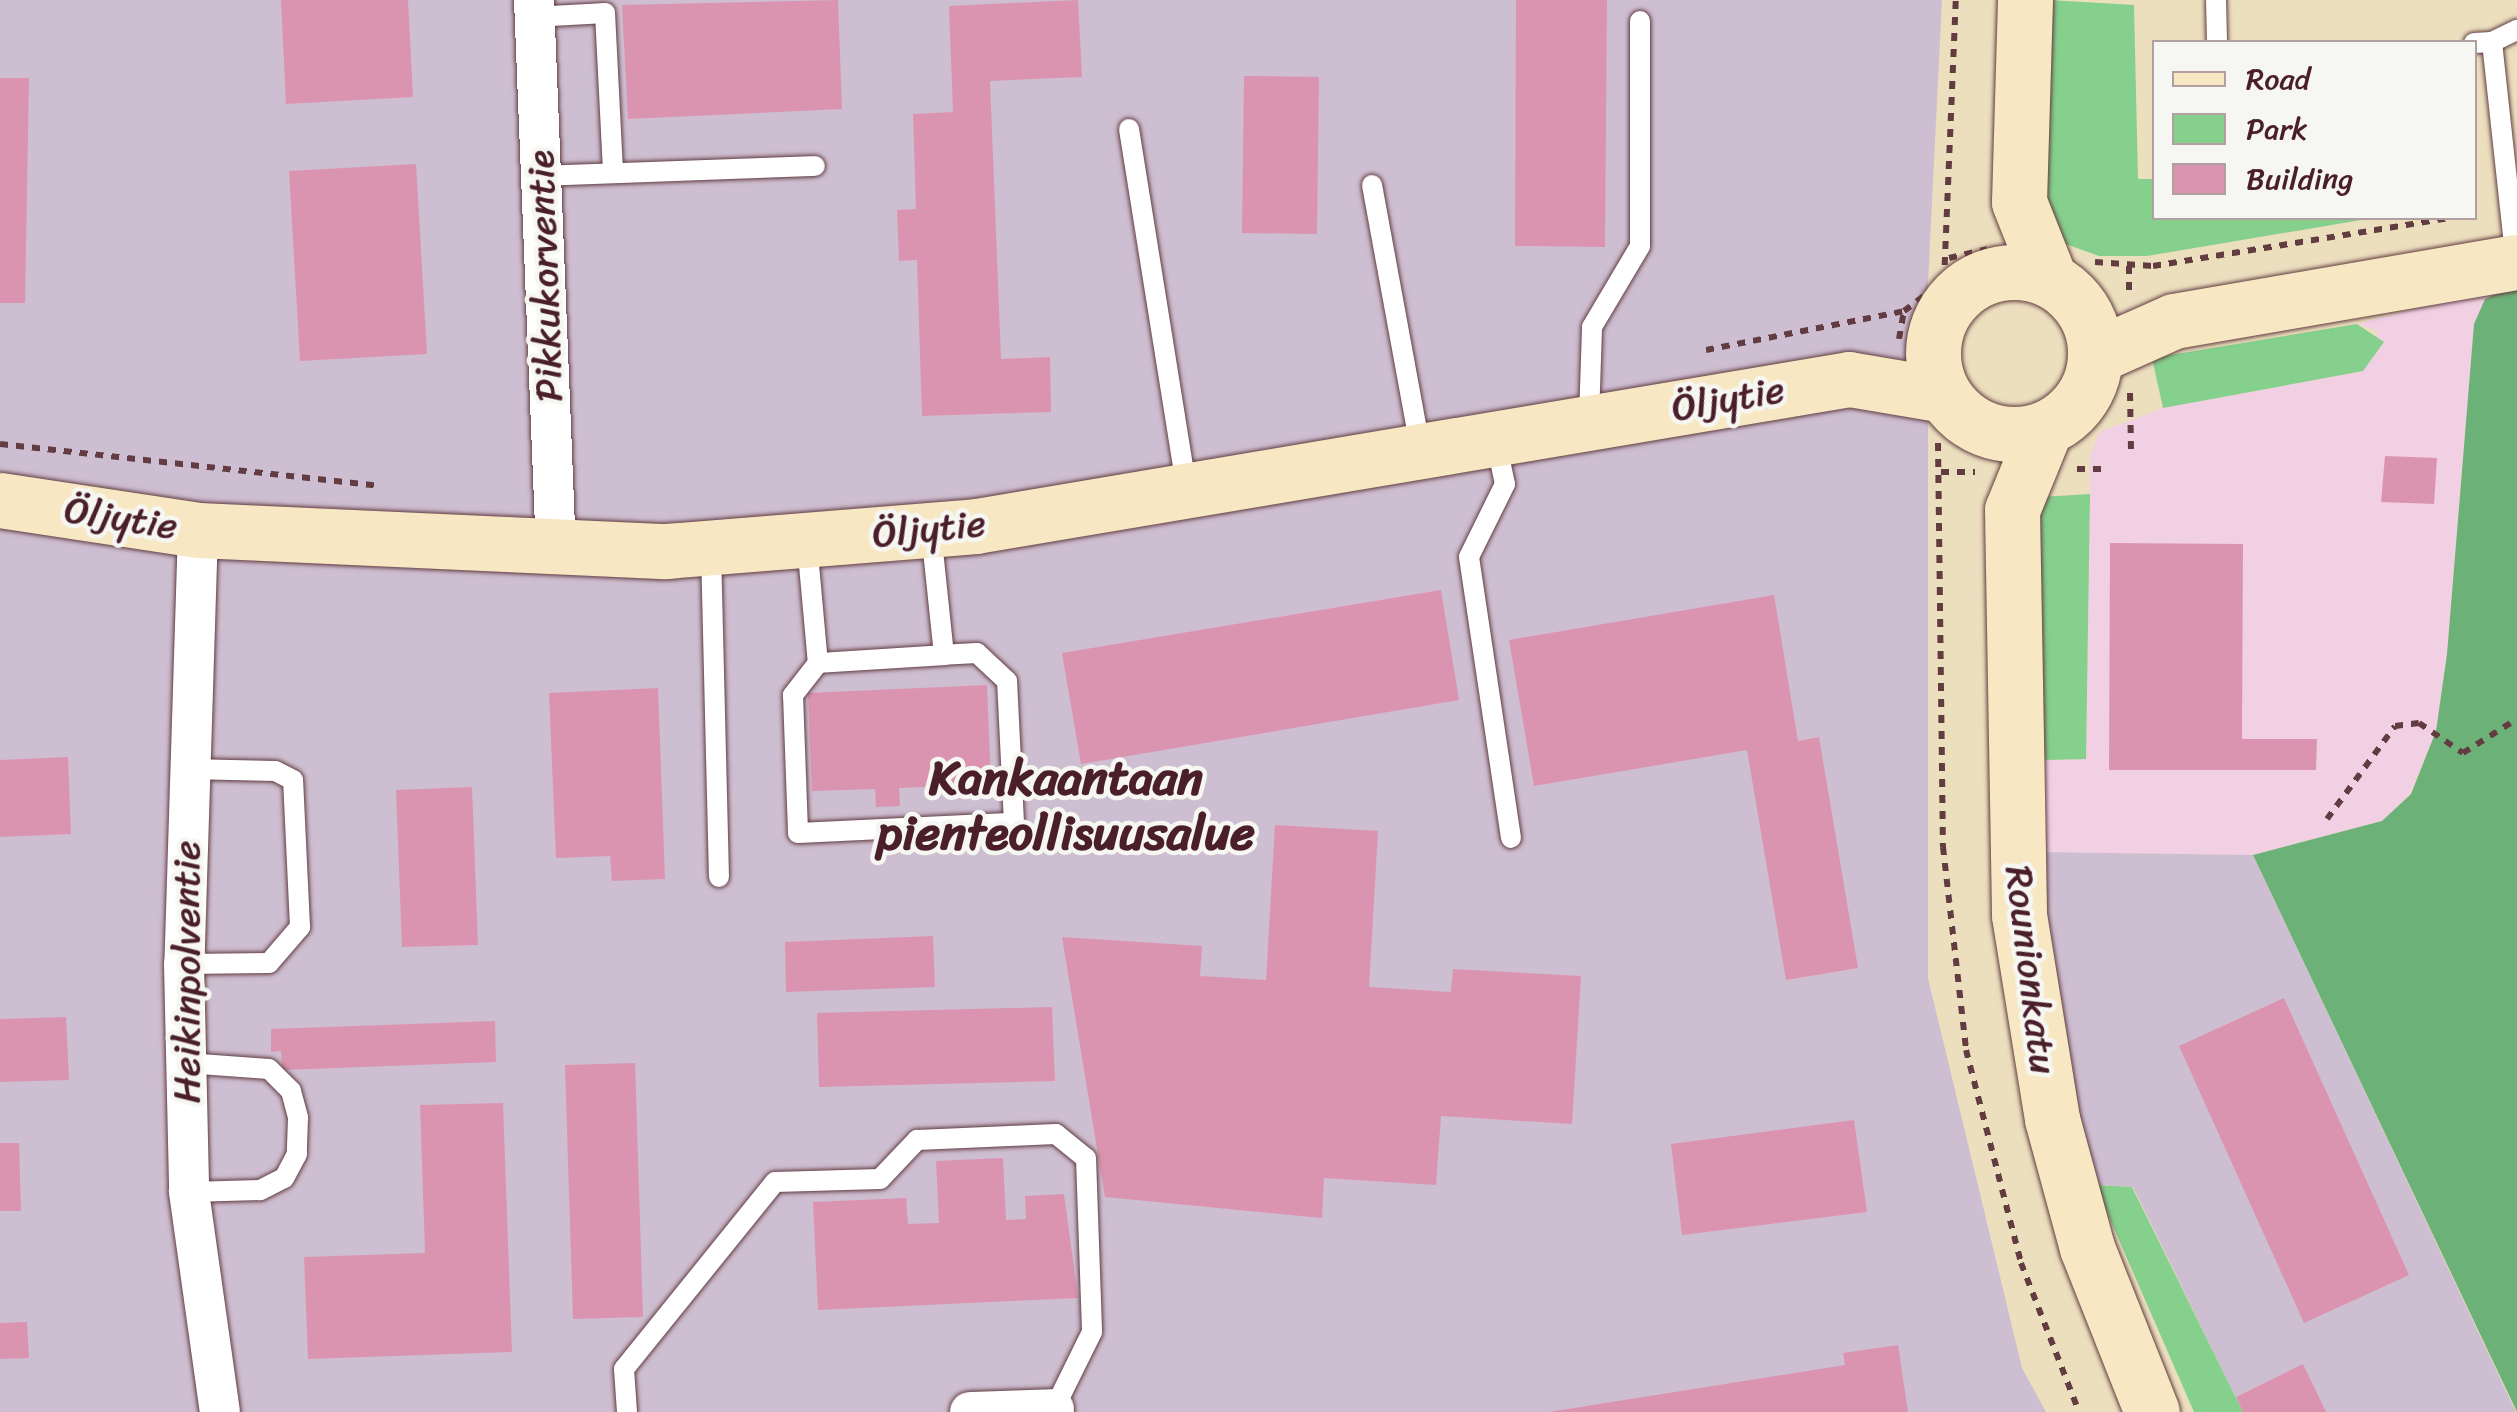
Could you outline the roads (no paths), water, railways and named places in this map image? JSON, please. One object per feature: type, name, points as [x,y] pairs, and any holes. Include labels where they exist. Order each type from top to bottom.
[{"type":"main road","points":[[2025,0],[2027,272],[2080,400],[2045,429]]},
{"type":"main road","points":[[2027,272],[2174,321],[2517,262]]},
{"type":"main road","points":[[1916,368],[2027,272]]},
{"type":"main road","name":"Öljytie","points":[[0,500],[198,530],[556,552],[710,548],[930,530],[1188,493],[1916,368],[2045,429]]},
{"type":"main road","name":"Rounionkatu","points":[[1916,368],[2012,510]]},
{"type":"main road","name":"Rounionkatu","points":[[2045,429],[2012,510],[2013,820],[2036,1038],[2088,1248],[2152,1412]]},
{"type":"street","name":"Pikkukorventie","points":[[534,8],[556,552]]},
{"type":"street","name":"Heikinpolventie","points":[[198,530],[184,964],[189,1192],[220,1412]]},
{"type":"street","points":[[970,1412],[1054,1409]]},
{"type":"lane","points":[[2216,0],[2217,40]]},
{"type":"lane","points":[[534,8],[606,13],[613,173]]},
{"type":"lane","points":[[1589,423],[1592,327],[1640,246],[1640,21]]},
{"type":"lane","points":[[2517,30],[2483,43],[2517,262]]},
{"type":"lane","points":[[1129,129],[1188,493]]},
{"type":"lane","points":[[542,176],[815,166]]},
{"type":"lane","points":[[1372,185],[1421,453]]},
{"type":"lane","points":[[1495,440],[1505,484],[1469,557],[1512,838]]},
{"type":"lane","points":[[930,530],[944,655]]},
{"type":"lane","points":[[807,542],[818,664],[792,695],[798,833],[1014,824],[1007,681],[978,653],[818,664]]},
{"type":"lane","points":[[710,548],[720,877]]},
{"type":"lane","points":[[184,964],[269,963],[300,927],[293,780],[275,771],[188,769]]},
{"type":"lane","points":[[186,1062],[269,1070],[291,1092],[298,1118],[297,1154],[284,1178],[260,1190],[189,1192]]},
{"type":"lane","points":[[627,1412],[624,1369],[775,1182],[880,1179],[917,1140],[1056,1134],[1086,1158],[1092,1332],[1054,1409]]},
{"type":"district","name":"Kankaantaan pienteollisuusalue","points":[[1066,804]]}]
